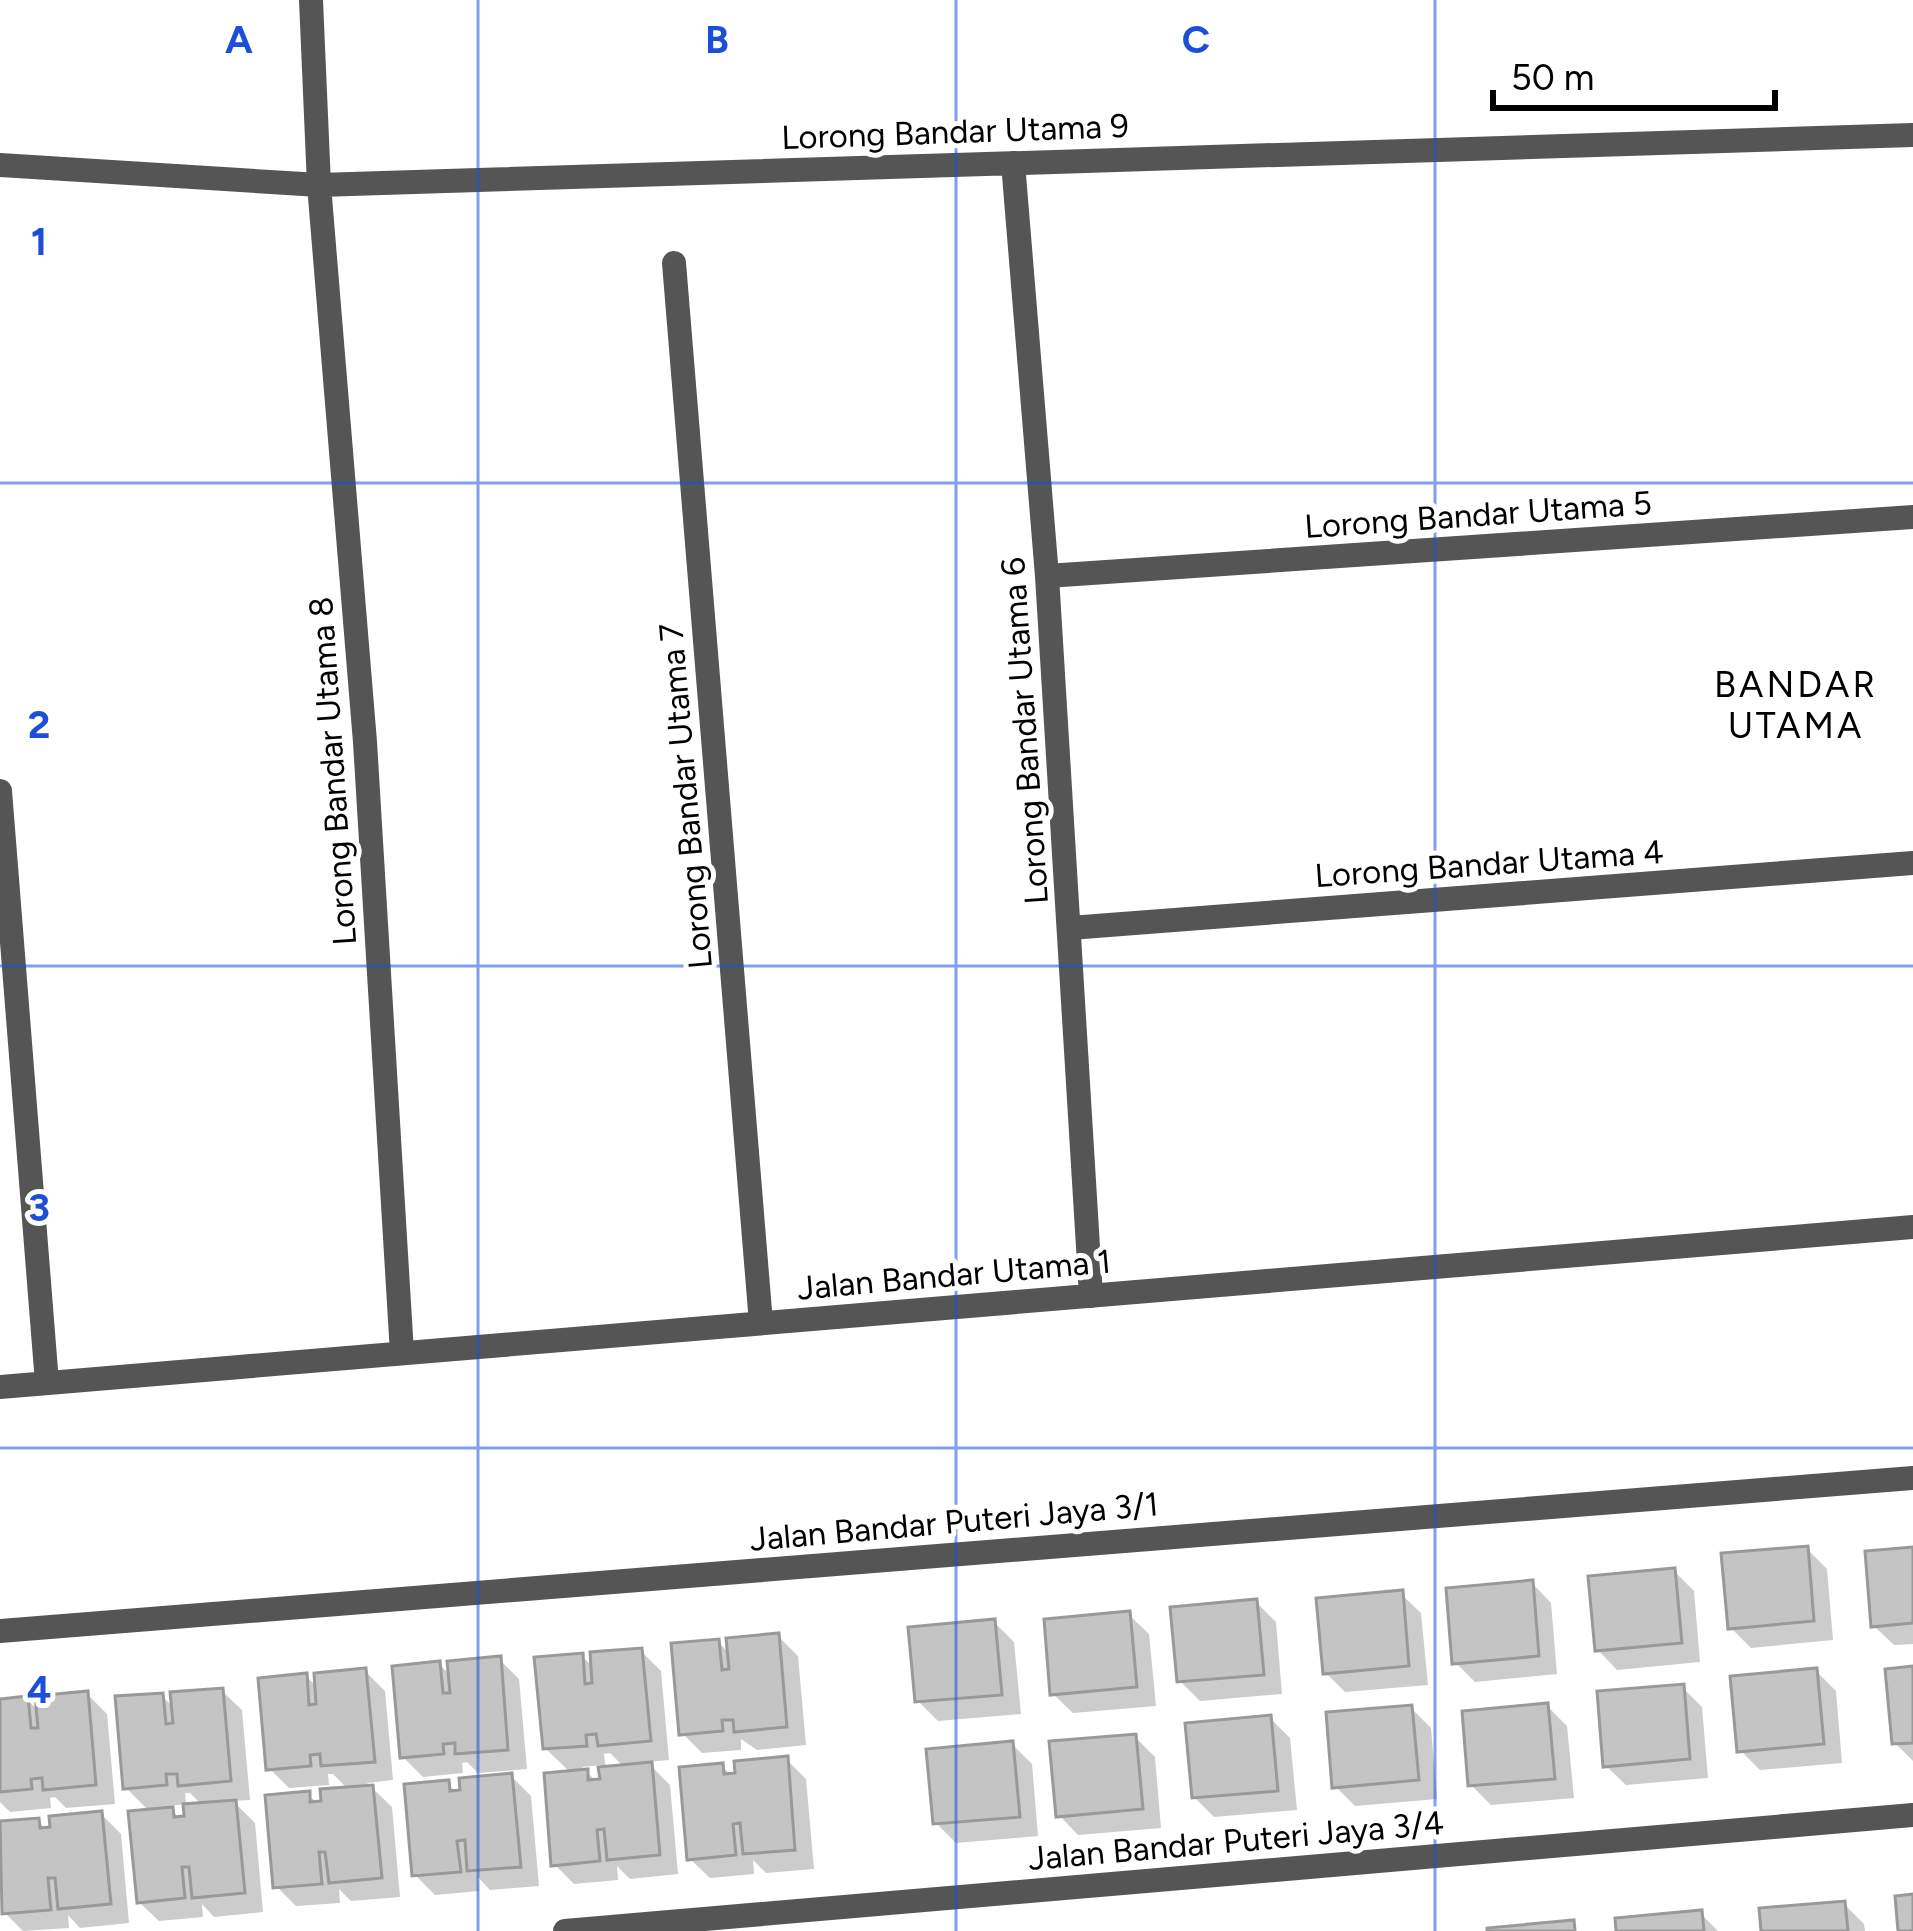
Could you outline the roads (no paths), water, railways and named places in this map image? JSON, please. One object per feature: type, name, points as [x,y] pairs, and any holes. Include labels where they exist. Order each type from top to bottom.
[{"type":"street","name":"Lorong Bandar Utama 8","points":[[311,0],[319,185],[364,742],[402,1353]]},
{"type":"street","name":"Lorong Bandar Utama 9","points":[[0,165],[319,185],[1913,135]]},
{"type":"street","name":"Lorong Bandar Utama 6","points":[[1013,163],[1047,576],[1091,1296]]},
{"type":"street","name":"Lorong Bandar Utama 7","points":[[674,262],[761,1323]]},
{"type":"street","name":"Lorong Bandar Utama 5","points":[[1047,576],[1913,517]]},
{"type":"street","points":[[0,791],[9,1031],[46,1383]]},
{"type":"street","name":"Lorong Bandar Utama 4","points":[[1070,928],[1913,863]]},
{"type":"street","name":"Jalan Bandar Utama 1","points":[[0,1387],[1913,1227]]},
{"type":"street","name":"Jalan Bandar Puteri Jaya 3/1","points":[[0,1631],[1913,1478]]},
{"type":"street","name":"Jalan Bandar Puteri Jaya 3/4","points":[[565,1931],[1913,1815]]},
{"type":"district","name":"BANDAR UTAMA","points":[[1796,704]]}]
